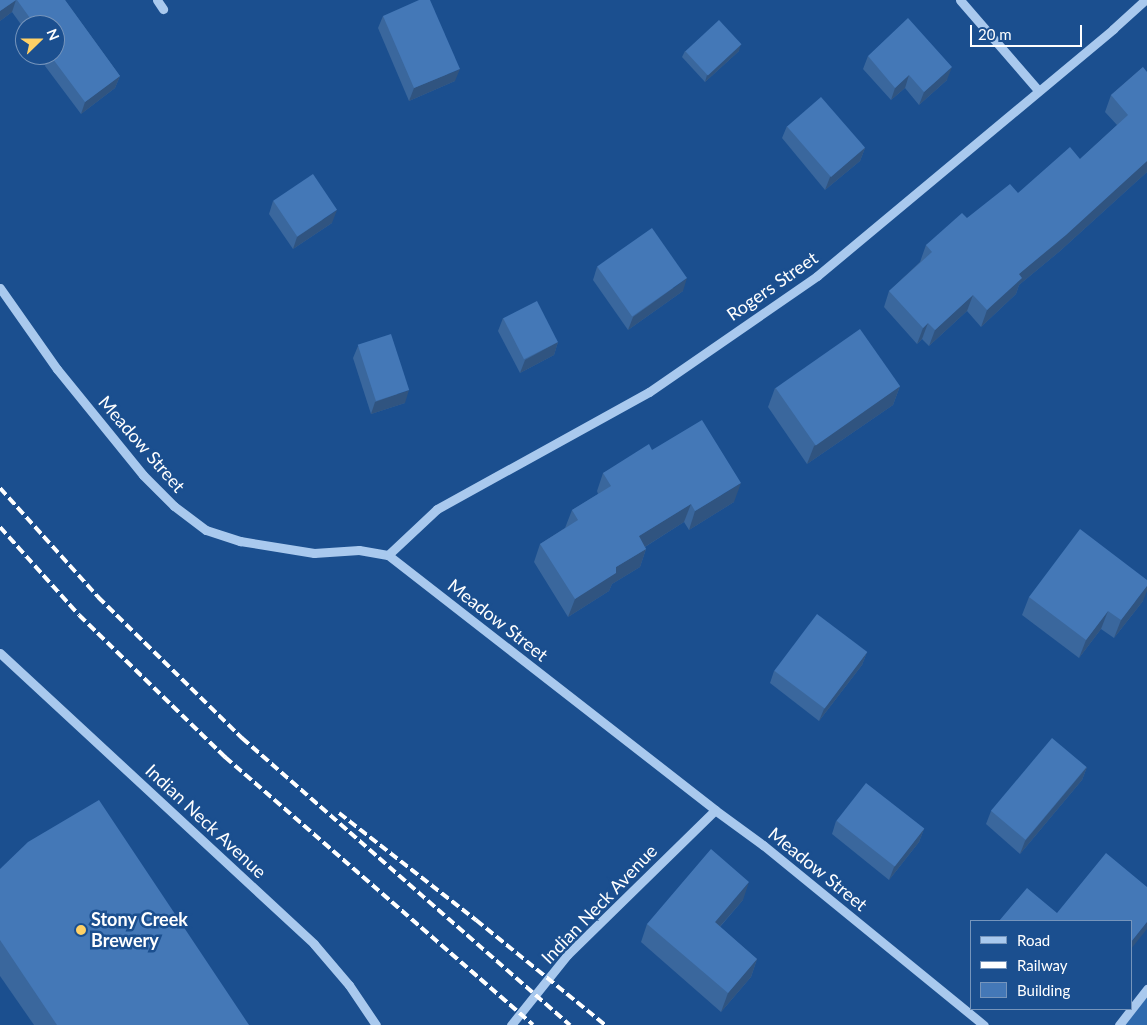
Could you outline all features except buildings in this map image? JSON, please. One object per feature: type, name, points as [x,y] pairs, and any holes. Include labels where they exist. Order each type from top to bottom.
[{"type":"street","points":[[157,0],[163,9]]},
{"type":"street","points":[[960,0],[1038,90]]},
{"type":"street","name":"Rogers Street","points":[[388,555],[437,509],[649,392],[817,276],[1113,29],[1144,0]]},
{"type":"street","name":"Meadow Street","points":[[0,288],[57,369],[143,475],[174,506],[206,530],[240,541],[314,553],[359,550],[388,555],[715,810],[763,845],[984,1025]]},
{"type":"street","name":"Indian Neck Avenue","points":[[0,653],[314,944],[349,985],[376,1025]]},
{"type":"street","name":"Indian Neck Avenue","points":[[511,1025],[567,954],[715,810]]},
{"type":"street","points":[[1132,1008],[1147,989]]},
{"type":"street","points":[[1119,1025],[1131,1010]]},
{"type":"shaded area","points":[[1147,989],[1147,1025],[1119,1025]]},
{"type":"railway","points":[[0,488],[98,597],[242,738],[570,1025]]},
{"type":"railway","points":[[0,527],[79,615],[225,757],[533,1025]]},
{"type":"railway","points":[[339,813],[476,920],[605,1025]]},
{"type":"place","name":"Stony Creek Brewery","points":[[81,930]]}]
